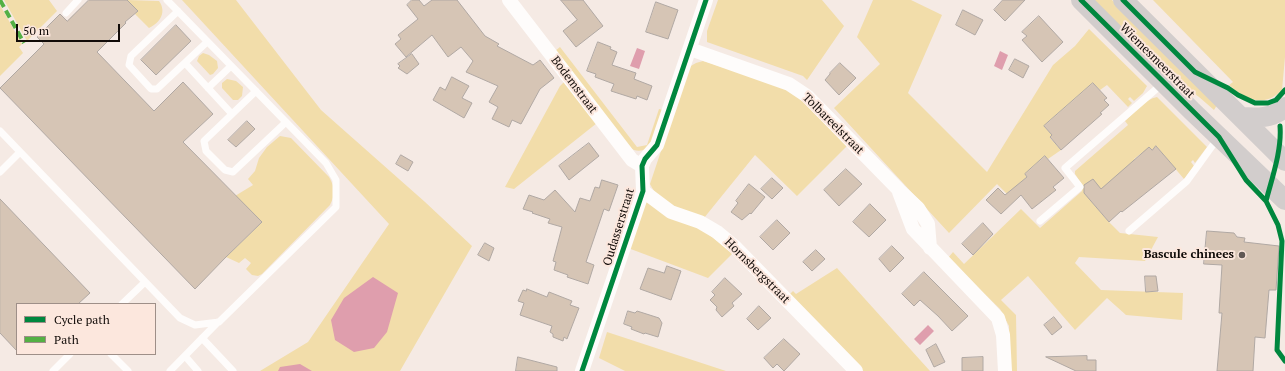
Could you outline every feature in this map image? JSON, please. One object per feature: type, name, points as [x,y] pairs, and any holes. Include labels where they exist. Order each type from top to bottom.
[{"type":"main road","name":"Wiemesmeerstraat","points":[[1081,0],[1219,137],[1285,200]]},
{"type":"main road","name":"Wiemesmeerstraat","points":[[1123,0],[1285,161]]},
{"type":"main road","points":[[1240,117],[1260,118],[1274,114],[1285,107]]},
{"type":"street","name":"Bodemstraat","points":[[509,0],[632,160],[642,166]]},
{"type":"street","points":[[642,166],[645,159],[656,147],[706,0]]},
{"type":"street","name":"Tolbareelstraat","points":[[690,48],[788,84],[807,96],[898,190],[913,229],[998,318],[1004,335],[1005,371]]},
{"type":"street","name":"Oudasserstraat","points":[[582,371],[643,191],[642,166]]},
{"type":"street","name":"Hornsbergstraat","points":[[643,191],[671,212],[700,222],[717,232],[735,247],[856,371]]},
{"type":"lane","points":[[66,13],[78,0]]},
{"type":"lane","points":[[167,0],[326,163],[336,180],[336,207],[170,371]]},
{"type":"lane","points":[[178,11],[130,56],[129,65],[151,89],[157,89],[208,42]]},
{"type":"lane","points":[[185,63],[232,114]]},
{"type":"lane","points":[[208,88],[231,66]]},
{"type":"lane","points":[[1040,221],[1080,187],[1065,168],[1164,82]]},
{"type":"lane","points":[[256,91],[204,141],[206,151],[225,170],[233,172],[286,122]]},
{"type":"lane","points":[[0,131],[180,318],[196,325],[218,322]]},
{"type":"lane","points":[[1129,231],[1187,181],[1219,137]]},
{"type":"lane","points":[[0,172],[20,152]]},
{"type":"lane","points":[[123,303],[145,282]]},
{"type":"lane","points":[[202,338],[233,371]]},
{"type":"lane","points":[[53,371],[69,355]]},
{"type":"lane","points":[[112,355],[128,371]]},
{"type":"lane","points":[[185,356],[198,371]]},
{"type":"shaded area","points":[[4,0],[49,0],[57,11],[27,41]]},
{"type":"shaded area","points":[[127,0],[159,1],[162,9],[161,17],[153,26],[149,28],[135,14],[137,10]]},
{"type":"shaded area","points":[[182,0],[236,0],[321,110],[425,202],[472,246],[400,371],[260,371],[308,342],[389,224]]},
{"type":"shaded area","points":[[718,0],[822,0],[844,26],[807,80],[803,76],[707,42],[707,31]]},
{"type":"shaded area","points":[[873,0],[911,0],[942,15],[908,93],[987,172],[1053,65],[1075,46],[1089,29],[1147,86],[1143,93],[1134,101],[1130,97],[1128,99],[1132,103],[1128,107],[1107,85],[1100,90],[1093,83],[1044,126],[1052,135],[1050,138],[1061,150],[1048,159],[1045,156],[1025,174],[1027,177],[1008,195],[997,184],[949,233],[834,108],[880,64],[857,37]]},
{"type":"shaded area","points":[[1094,0],[1112,0],[1217,105],[1214,110],[1175,80]]},
{"type":"shaded area","points":[[1153,0],[1285,0],[1285,57],[1282,90],[1269,99],[1262,100],[1255,100],[1242,95],[1229,85],[1233,82]]},
{"type":"shaded area","points":[[0,5],[22,44],[19,47],[23,53],[0,76]]},
{"type":"shaded area","points":[[560,47],[637,147],[647,145],[659,109],[663,110],[650,147],[640,151],[629,147],[555,51]]},
{"type":"shaded area","points":[[637,48],[645,51],[639,69],[630,66]]},
{"type":"shaded area","points":[[1000,51],[1008,55],[1002,70],[994,66]]},
{"type":"shaded area","points":[[203,53],[209,55],[217,61],[218,68],[213,74],[210,75],[197,61],[199,56]]},
{"type":"shaded area","points":[[703,61],[791,90],[848,145],[797,196],[755,155],[704,218],[666,202],[654,191],[650,184],[689,67]]},
{"type":"shaded area","points":[[227,79],[236,81],[243,87],[242,96],[238,100],[233,100],[222,88],[222,83]]},
{"type":"shaded area","points":[[565,81],[597,123],[514,189],[505,187],[560,86]]},
{"type":"shaded area","points":[[1157,97],[1207,147],[1195,163],[1193,160],[1191,162],[1194,166],[1184,179],[1156,146],[1146,155],[1143,152],[1134,159],[1137,162],[1092,202],[1120,233],[1158,237],[1145,261],[1079,257],[1075,263],[1101,290],[1183,293],[1182,320],[1126,315],[1107,298],[1075,330],[1028,276],[1001,300],[1016,315],[1017,371],[1010,371],[1009,326],[1000,309],[948,258],[953,252],[964,264],[1021,209],[1040,228],[1082,191],[1081,183],[1075,174],[1075,171],[1128,125],[1125,121],[1140,107],[1148,100]]},
{"type":"shaded area","points":[[280,136],[291,138],[329,177],[333,184],[334,194],[330,205],[262,274],[258,276],[252,275],[246,269],[251,263],[245,258],[239,263],[226,257],[262,222],[235,196],[253,185],[248,179],[255,171],[259,158],[267,147]]},
{"type":"shaded area","points":[[646,200],[699,227],[733,253],[708,278],[628,248]]},
{"type":"shaded area","points":[[837,268],[930,371],[863,371],[789,295],[793,291],[796,294]]},
{"type":"shaded area","points":[[373,277],[398,293],[387,332],[374,348],[354,352],[335,340],[331,320],[344,298]]},
{"type":"shaded area","points":[[928,325],[934,331],[920,345],[914,339]]},
{"type":"shaded area","points":[[607,332],[726,371],[625,371],[599,358]]},
{"type":"shaded area","points":[[300,364],[312,371],[278,371],[280,367]]},
{"type":"building","points":[[89,0],[127,0],[138,11],[125,22],[126,23],[97,52],[154,111],[183,82],[213,114],[183,142],[262,222],[195,289],[0,88],[44,44],[37,37],[60,14],[67,21]]},
{"type":"building","points":[[412,0],[419,0],[424,6],[432,0],[457,0],[485,36],[499,44],[497,46],[533,65],[540,60],[554,78],[540,89],[521,124],[512,120],[509,127],[492,119],[498,107],[489,102],[498,86],[466,72],[473,61],[461,47],[448,57],[432,35],[406,57],[395,44],[401,39],[398,35],[418,19],[407,5]]},
{"type":"building","points":[[561,0],[583,0],[603,26],[576,47],[563,31],[577,20]]},
{"type":"building","points":[[1003,0],[1025,0],[1005,21],[994,10]]},
{"type":"building","points":[[656,2],[678,10],[668,39],[646,32]]},
{"type":"building","points":[[963,10],[983,20],[975,35],[956,25]]},
{"type":"building","points":[[1039,16],[1063,42],[1042,62],[1022,40],[1027,36],[1022,32]]},
{"type":"building","points":[[176,25],[191,41],[156,75],[141,60]]},
{"type":"building","points":[[598,42],[611,47],[610,49],[617,52],[612,65],[636,73],[634,79],[652,86],[647,100],[637,96],[636,99],[611,91],[614,84],[595,77],[596,74],[587,71]]},
{"type":"building","points":[[412,54],[419,64],[407,74],[398,68],[400,66],[398,64]]},
{"type":"building","points":[[1015,59],[1029,66],[1023,78],[1009,70]]},
{"type":"building","points":[[840,63],[856,78],[839,95],[825,80]]},
{"type":"building","points":[[452,77],[469,86],[462,98],[472,103],[464,118],[433,100],[440,87],[445,90]]},
{"type":"building","points":[[1093,83],[1107,98],[1104,100],[1109,105],[1100,113],[1102,114],[1061,150],[1050,137],[1052,135],[1044,126]]},
{"type":"building","points":[[247,121],[255,129],[236,147],[228,140]]},
{"type":"building","points":[[589,143],[599,156],[569,180],[559,166]]},
{"type":"building","points":[[1156,146],[1176,169],[1109,222],[1084,193],[1084,185],[1093,179],[1101,189],[1149,147],[1152,150]]},
{"type":"building","points":[[401,155],[413,162],[408,171],[396,164]]},
{"type":"building","points":[[1045,156],[1064,178],[1053,187],[1056,190],[1032,209],[1021,195],[1001,214],[986,200],[998,188],[1005,195],[1027,177],[1025,174]]},
{"type":"building","points":[[846,169],[862,184],[839,206],[824,190]]},
{"type":"building","points":[[772,178],[783,188],[772,199],[761,189]]},
{"type":"building","points":[[602,180],[618,185],[609,211],[604,209],[586,262],[594,265],[588,284],[567,277],[568,275],[554,270],[556,262],[553,261],[562,227],[548,223],[550,219],[523,209],[529,195],[544,200],[555,190],[575,212],[580,198],[590,201],[595,187],[599,188]]},
{"type":"building","points":[[749,184],[765,197],[751,214],[750,213],[742,220],[731,212],[738,203],[736,201]]},
{"type":"building","points":[[0,199],[90,293],[79,303],[16,303],[16,350],[0,333]]},
{"type":"building","points":[[870,204],[886,220],[869,237],[853,222]]},
{"type":"building","points":[[777,220],[790,233],[773,250],[760,237]]},
{"type":"building","points":[[983,223],[993,234],[973,255],[962,244]]},
{"type":"building","points":[[1207,231],[1234,233],[1237,237],[1245,238],[1244,242],[1279,246],[1276,290],[1269,290],[1265,338],[1255,337],[1253,371],[1217,371],[1222,313],[1219,313],[1222,265],[1204,264]]},
{"type":"building","points":[[485,243],[494,248],[489,261],[478,255]]},
{"type":"building","points":[[892,246],[904,258],[890,272],[879,259]]},
{"type":"building","points":[[816,250],[825,259],[812,271],[803,262]]},
{"type":"building","points":[[667,266],[681,271],[671,300],[640,289],[648,268],[664,273]]},
{"type":"building","points":[[924,272],[968,316],[952,331],[920,300],[914,306],[902,294]]},
{"type":"building","points":[[1145,276],[1156,276],[1158,291],[1146,292]]},
{"type":"building","points":[[725,278],[742,294],[732,303],[734,306],[722,317],[716,310],[717,307],[710,300],[715,295],[712,292]]},
{"type":"building","points":[[527,289],[547,297],[549,292],[572,301],[570,305],[579,308],[567,339],[564,337],[563,341],[553,337],[553,334],[550,332],[552,326],[520,315],[524,303],[518,301],[523,290],[526,291]]},
{"type":"building","points":[[759,306],[771,318],[758,330],[747,319]]},
{"type":"building","points":[[628,311],[635,313],[637,311],[659,318],[662,323],[658,337],[644,334],[631,329],[632,327],[624,324]]},
{"type":"building","points":[[1054,317],[1062,327],[1052,335],[1044,325]]},
{"type":"building","points":[[784,339],[800,354],[784,371],[777,364],[773,368],[764,358]]},
{"type":"building","points":[[936,344],[945,362],[934,367],[926,350]]},
{"type":"building","points":[[1087,356],[1087,360],[1096,360],[1096,371],[1076,371],[1046,357]]},
{"type":"building","points":[[518,357],[557,367],[557,371],[516,371]]},
{"type":"building","points":[[983,357],[983,371],[962,371],[962,358]]},
{"type":"marked path","points":[[0,0],[24,43]]},
{"type":"cycle path","points":[[582,371],[643,191],[642,166],[645,159],[657,145],[706,0]]},
{"type":"cycle path","points":[[1081,0],[1219,137],[1246,180],[1266,201]]},
{"type":"cycle path","points":[[1123,0],[1195,72],[1255,103],[1268,103],[1276,100],[1285,90]]},
{"type":"cycle path","points":[[1280,126],[1280,145],[1266,201],[1278,225],[1282,241],[1277,350],[1285,361]]},
{"type":"place","name":"Bascule chinees","points":[[1242,255]]}]
